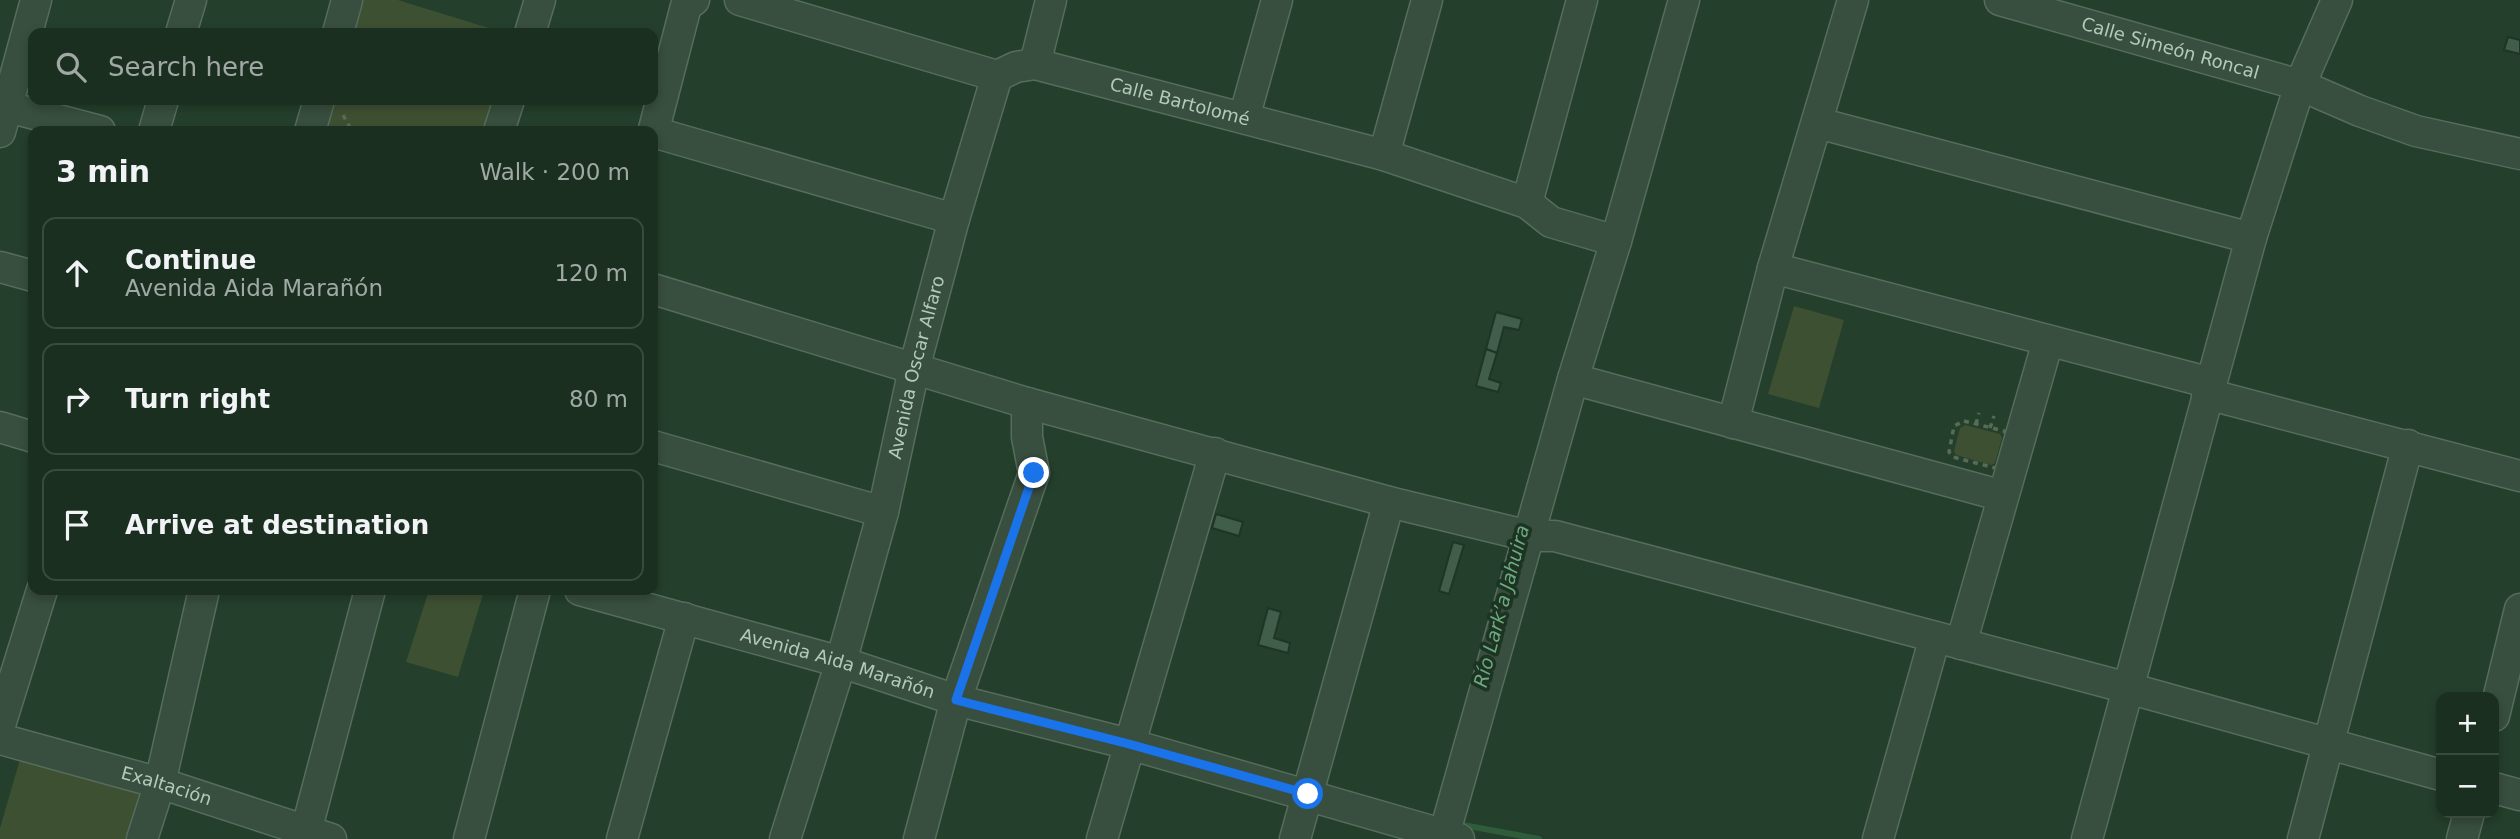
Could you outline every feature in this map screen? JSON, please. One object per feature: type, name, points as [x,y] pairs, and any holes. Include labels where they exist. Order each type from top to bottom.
[{"type":"street","points":[[28,28],[36,0]]},
{"type":"street","points":[[183,28],[191,0]]},
{"type":"street","points":[[339,28],[347,0]]},
{"type":"street","points":[[532,28],[540,0]]},
{"type":"street","points":[[655,126],[686,6],[694,0]]},
{"type":"street","points":[[740,0],[997,76],[1016,67],[1035,64],[1051,0]]},
{"type":"street","points":[[1244,118],[1277,0]]},
{"type":"street","points":[[1384,155],[1427,0]]},
{"type":"street","points":[[1527,203],[1582,0]]},
{"type":"street","points":[[1448,838],[1573,379],[1616,241],[1684,0]]},
{"type":"street","points":[[1733,423],[1773,268],[1853,0]]},
{"type":"street","name":"Calle Simeón Roncal","points":[[2000,0],[2300,85],[2416,131],[2520,155]]},
{"type":"street","points":[[2087,839],[2251,238],[2300,85],[2337,0]]},
{"type":"street","points":[[28,30],[4,119],[60,126]]},
{"type":"street","name":"Calle Bartolomé","points":[[1035,64],[1384,155],[1527,203],[1551,222],[1616,241]]},
{"type":"street","name":"Avenida Oscar Alfaro","points":[[785,839],[841,662],[883,512],[914,369],[954,219],[997,76]]},
{"type":"street","points":[[155,126],[162,105]]},
{"type":"street","points":[[501,126],[507,105]]},
{"type":"street","points":[[314,126],[331,107]]},
{"type":"street","points":[[1818,123],[2251,238]]},
{"type":"street","points":[[658,133],[954,219]]},
{"type":"street","points":[[0,267],[28,275]]},
{"type":"street","points":[[1773,268],[2048,341],[2520,475]]},
{"type":"street","points":[[658,291],[1027,403],[1390,502],[1529,536],[1555,536],[2128,688],[2436,774]]},
{"type":"street","points":[[1878,839],[1948,640],[2003,496],[2048,341]]},
{"type":"street","points":[[1573,379],[2003,496]]},
{"type":"street","points":[[919,839],[956,700],[1034,473],[1027,437],[1027,403]]},
{"type":"street","points":[[0,428],[28,436]]},
{"type":"street","points":[[2303,839],[2408,445]]},
{"type":"street","points":[[658,447],[883,512]]},
{"type":"street","points":[[1102,839],[1215,453]]},
{"type":"street","points":[[1295,839],[1390,502]]},
{"type":"street","points":[[0,725],[40,595]]},
{"type":"street","points":[[142,839],[160,783],[203,595]]},
{"type":"street","points":[[313,837],[369,595]]},
{"type":"street","points":[[469,839],[534,595]]},
{"type":"street","name":"Avenida Aida Marañón","points":[[599,595],[841,662],[956,700],[1129,744],[1308,794],[1448,838]]},
{"type":"street","points":[[2499,695],[2520,609]]},
{"type":"street","points":[[622,839],[684,618]]},
{"type":"street","name":"Exaltación","points":[[0,739],[160,783],[313,837]]},
{"type":"street","points":[[2499,790],[2520,795]]},
{"type":"street","points":[[2462,839],[2468,818]]},
{"type":"path","points":[[331,107],[348,126]]},
{"type":"path","points":[[1976,424],[1979,413]]},
{"type":"path","points":[[1990,428],[1994,416]]},
{"type":"path","points":[[1964,421],[1976,424],[2004,431],[2007,435],[1999,465],[1995,468],[1953,457],[1949,452],[1954,426],[1964,421]]},
{"type":"green space","points":[[361,0],[398,0],[489,28],[353,28]]},
{"type":"green space","points":[[333,105],[496,105],[490,126],[326,126]]},
{"type":"green space","points":[[1794,306],[1844,320],[1819,408],[1768,394]]},
{"type":"green space","points":[[1965,425],[2000,434],[2002,438],[1995,463],[1991,465],[1956,455],[1954,451],[1960,428]]},
{"type":"green space","points":[[427,595],[483,595],[458,677],[406,662]]},
{"type":"green space","points":[[21,756],[144,792],[130,839],[0,839],[0,828]]},
{"type":"building","points":[[2508,37],[2520,40],[2520,54],[2504,50]]},
{"type":"building","points":[[1496,312],[1522,319],[1519,330],[1504,327],[1497,353],[1486,349]]},
{"type":"building","points":[[1486,349],[1497,353],[1489,379],[1501,383],[1498,392],[1476,386]]},
{"type":"building","points":[[1216,514],[1243,522],[1239,536],[1212,528]]},
{"type":"building","points":[[1453,542],[1464,545],[1449,594],[1439,591]]},
{"type":"building","points":[[1268,608],[1281,612],[1274,638],[1290,643],[1288,653],[1258,645]]},
{"type":"waterway","name":"Río Lark’a Jahuira","points":[[1460,822],[1463,825],[1539,839]]},
{"type":"route","points":[[1034,473],[956,700],[1129,744],[1308,794]]}]
